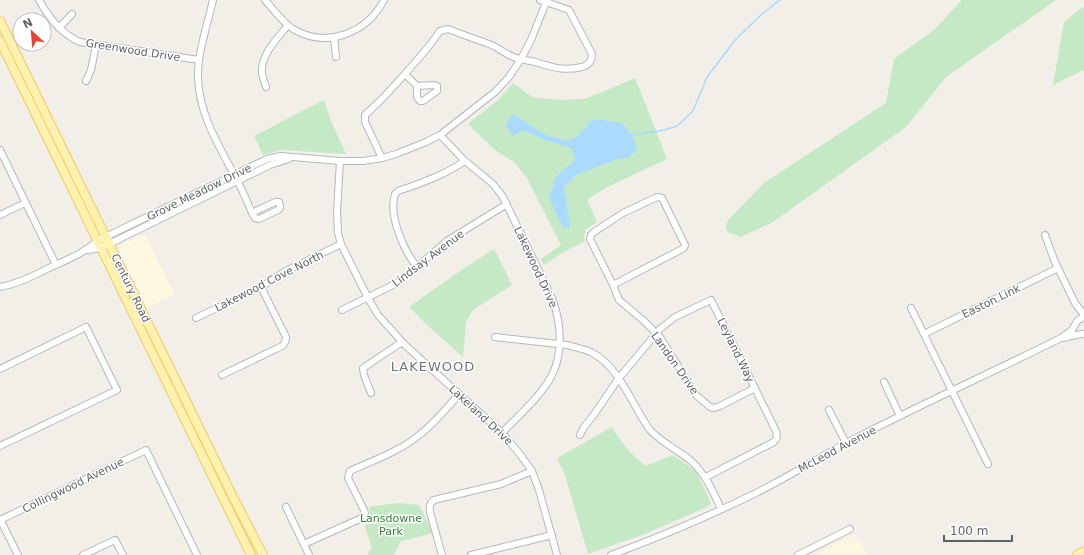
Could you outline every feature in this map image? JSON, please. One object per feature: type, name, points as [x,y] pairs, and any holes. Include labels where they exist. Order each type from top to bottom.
[{"type":"main road","name":"Century Road","points":[[0,21],[232,496],[263,555]]},
{"type":"main road","name":"Century Road","points":[[0,41],[251,555]]},
{"type":"main road","points":[[1077,555],[1084,551]]},
{"type":"street","name":"Greenwood Drive","points":[[39,0],[47,14],[58,28],[80,42],[198,60]]},
{"type":"street","points":[[213,0],[198,60],[199,95],[204,112],[252,213]]},
{"type":"street","points":[[265,0],[282,20],[293,29],[308,35],[325,38],[350,33],[366,24],[377,12],[384,0]]},
{"type":"street","points":[[382,158],[365,122],[365,115],[405,74],[440,31],[448,29],[492,45],[513,57],[559,69],[573,69],[586,66],[591,61],[592,54],[569,10],[545,1]]},
{"type":"street","name":"Grove Meadow Drive","points":[[107,240],[234,174],[267,159],[281,156],[340,161],[363,161],[382,158],[426,142],[440,135],[495,92],[508,77],[521,59],[537,27],[545,1]]},
{"type":"street","points":[[58,28],[72,14]]},
{"type":"street","points":[[266,87],[262,76],[265,56],[288,25]]},
{"type":"street","points":[[334,37],[336,57]]},
{"type":"street","points":[[86,81],[91,70],[96,45]]},
{"type":"street","points":[[405,74],[417,86]]},
{"type":"street","name":"Lakewood Drive","points":[[440,135],[465,161],[498,189],[507,204],[557,310],[559,322],[559,344],[556,366],[542,390],[502,433]]},
{"type":"street","points":[[0,150],[56,265]]},
{"type":"street","name":"Grove Meadow Drive","points":[[107,240],[270,165],[294,158]]},
{"type":"street","name":"Lakeland Drive","points":[[340,161],[337,212],[338,233],[341,244],[368,298],[378,315],[402,342],[502,433],[516,448],[532,471],[539,490],[557,555]]},
{"type":"street","points":[[417,267],[410,258],[397,227],[394,210],[395,194],[398,191],[437,177],[465,161]]},
{"type":"street","name":"Landon Drive","points":[[613,286],[684,248],[685,245],[662,198],[656,198],[623,213],[590,235],[590,239],[619,300],[656,333],[696,395],[710,407],[714,408],[720,406],[755,388]]},
{"type":"street","points":[[0,215],[25,203]]},
{"type":"street","name":"Lindsay Avenue","points":[[342,310],[397,282],[447,241],[507,204]]},
{"type":"street","points":[[1045,235],[1058,268],[1075,303],[1084,316]]},
{"type":"street","points":[[0,287],[25,280],[107,240]]},
{"type":"street","name":"Lakewood Cove North","points":[[196,318],[262,287],[284,272],[341,244]]},
{"type":"street","name":"Easton Link","points":[[924,334],[1058,268]]},
{"type":"street","points":[[222,375],[282,346],[286,340],[286,337],[262,287]]},
{"type":"street","name":"Leyland Way","points":[[580,435],[584,427],[619,378],[656,333],[674,317],[711,300],[776,431],[777,438],[772,443],[706,477]]},
{"type":"street","points":[[1075,303],[1077,322]]},
{"type":"street","points":[[911,308],[988,464]]},
{"type":"street","name":"McLeod Avenue","points":[[611,555],[645,543],[773,484],[900,416],[1061,338],[1072,330],[1077,322],[1084,316]]},
{"type":"street","name":"McLeod Avenue","points":[[1077,322],[1077,328],[1080,333],[1084,334]]},
{"type":"street","points":[[0,369],[86,328],[117,390],[0,446]]},
{"type":"street","name":"McLeod Avenue","points":[[1061,338],[1084,334]]},
{"type":"street","points":[[495,337],[559,344],[579,348],[590,352],[603,361],[619,378],[650,430],[657,438],[689,459],[706,477],[721,509]]},
{"type":"street","points":[[371,393],[364,376],[363,368],[402,342]]},
{"type":"street","points":[[884,382],[900,416]]},
{"type":"street","points":[[304,544],[364,517],[364,510],[348,478],[350,472],[403,446],[418,436],[429,427],[459,394]]},
{"type":"street","points":[[829,410],[846,444]]},
{"type":"street","name":"Collingwood Avenue","points":[[0,520],[146,450],[197,555]]},
{"type":"street","points":[[442,555],[430,512],[429,505],[434,500],[501,484],[532,471]]},
{"type":"street","points":[[286,507],[309,555]]},
{"type":"street","points":[[0,520],[18,555]]},
{"type":"street","points":[[798,555],[850,529]]},
{"type":"street","points":[[472,555],[552,535]]},
{"type":"street","points":[[83,555],[115,540],[123,555]]},
{"type":"shaded area","points":[[145,234],[175,295],[147,307],[118,247]]},
{"type":"shaded area","points":[[856,534],[867,555],[814,555]]},
{"type":"green space","points":[[962,0],[1056,0],[946,77],[906,127],[773,222],[741,237],[728,232],[726,228],[728,220],[764,183],[886,103],[894,59],[934,30]]},
{"type":"green space","points":[[1084,6],[1084,70],[1053,85],[1064,22]]},
{"type":"green space","points":[[635,78],[667,159],[605,188],[587,200],[597,222],[585,232],[585,241],[565,251],[544,265],[541,259],[561,245],[527,178],[514,162],[495,150],[468,124],[499,99],[513,83],[532,97],[560,100],[584,99]]},
{"type":"green space","points":[[324,100],[331,121],[346,154],[281,150],[263,155],[254,136]]},
{"type":"green space","points":[[494,249],[512,285],[473,310],[466,322],[463,357],[409,307]]},
{"type":"green space","points":[[612,427],[627,448],[646,466],[673,455],[696,471],[711,503],[709,506],[645,534],[588,554],[565,475],[557,458]]},
{"type":"green space","name":"Lansdowne Park","points":[[397,503],[419,505],[433,533],[401,541],[394,555],[369,555],[368,552],[372,549],[365,526],[371,519],[369,507]]},
{"type":"water","points":[[512,114],[548,136],[567,141],[577,136],[594,119],[622,123],[632,135],[637,150],[628,158],[617,159],[576,175],[564,187],[570,227],[563,228],[549,198],[556,177],[575,160],[571,148],[545,140],[523,130],[513,136],[506,126]]},
{"type":"waterway","points":[[632,135],[664,130],[677,126],[693,111],[707,77],[736,39],[763,13],[780,0]]},
{"type":"district","name":"LAKEWOOD","points":[[433,366]]}]
